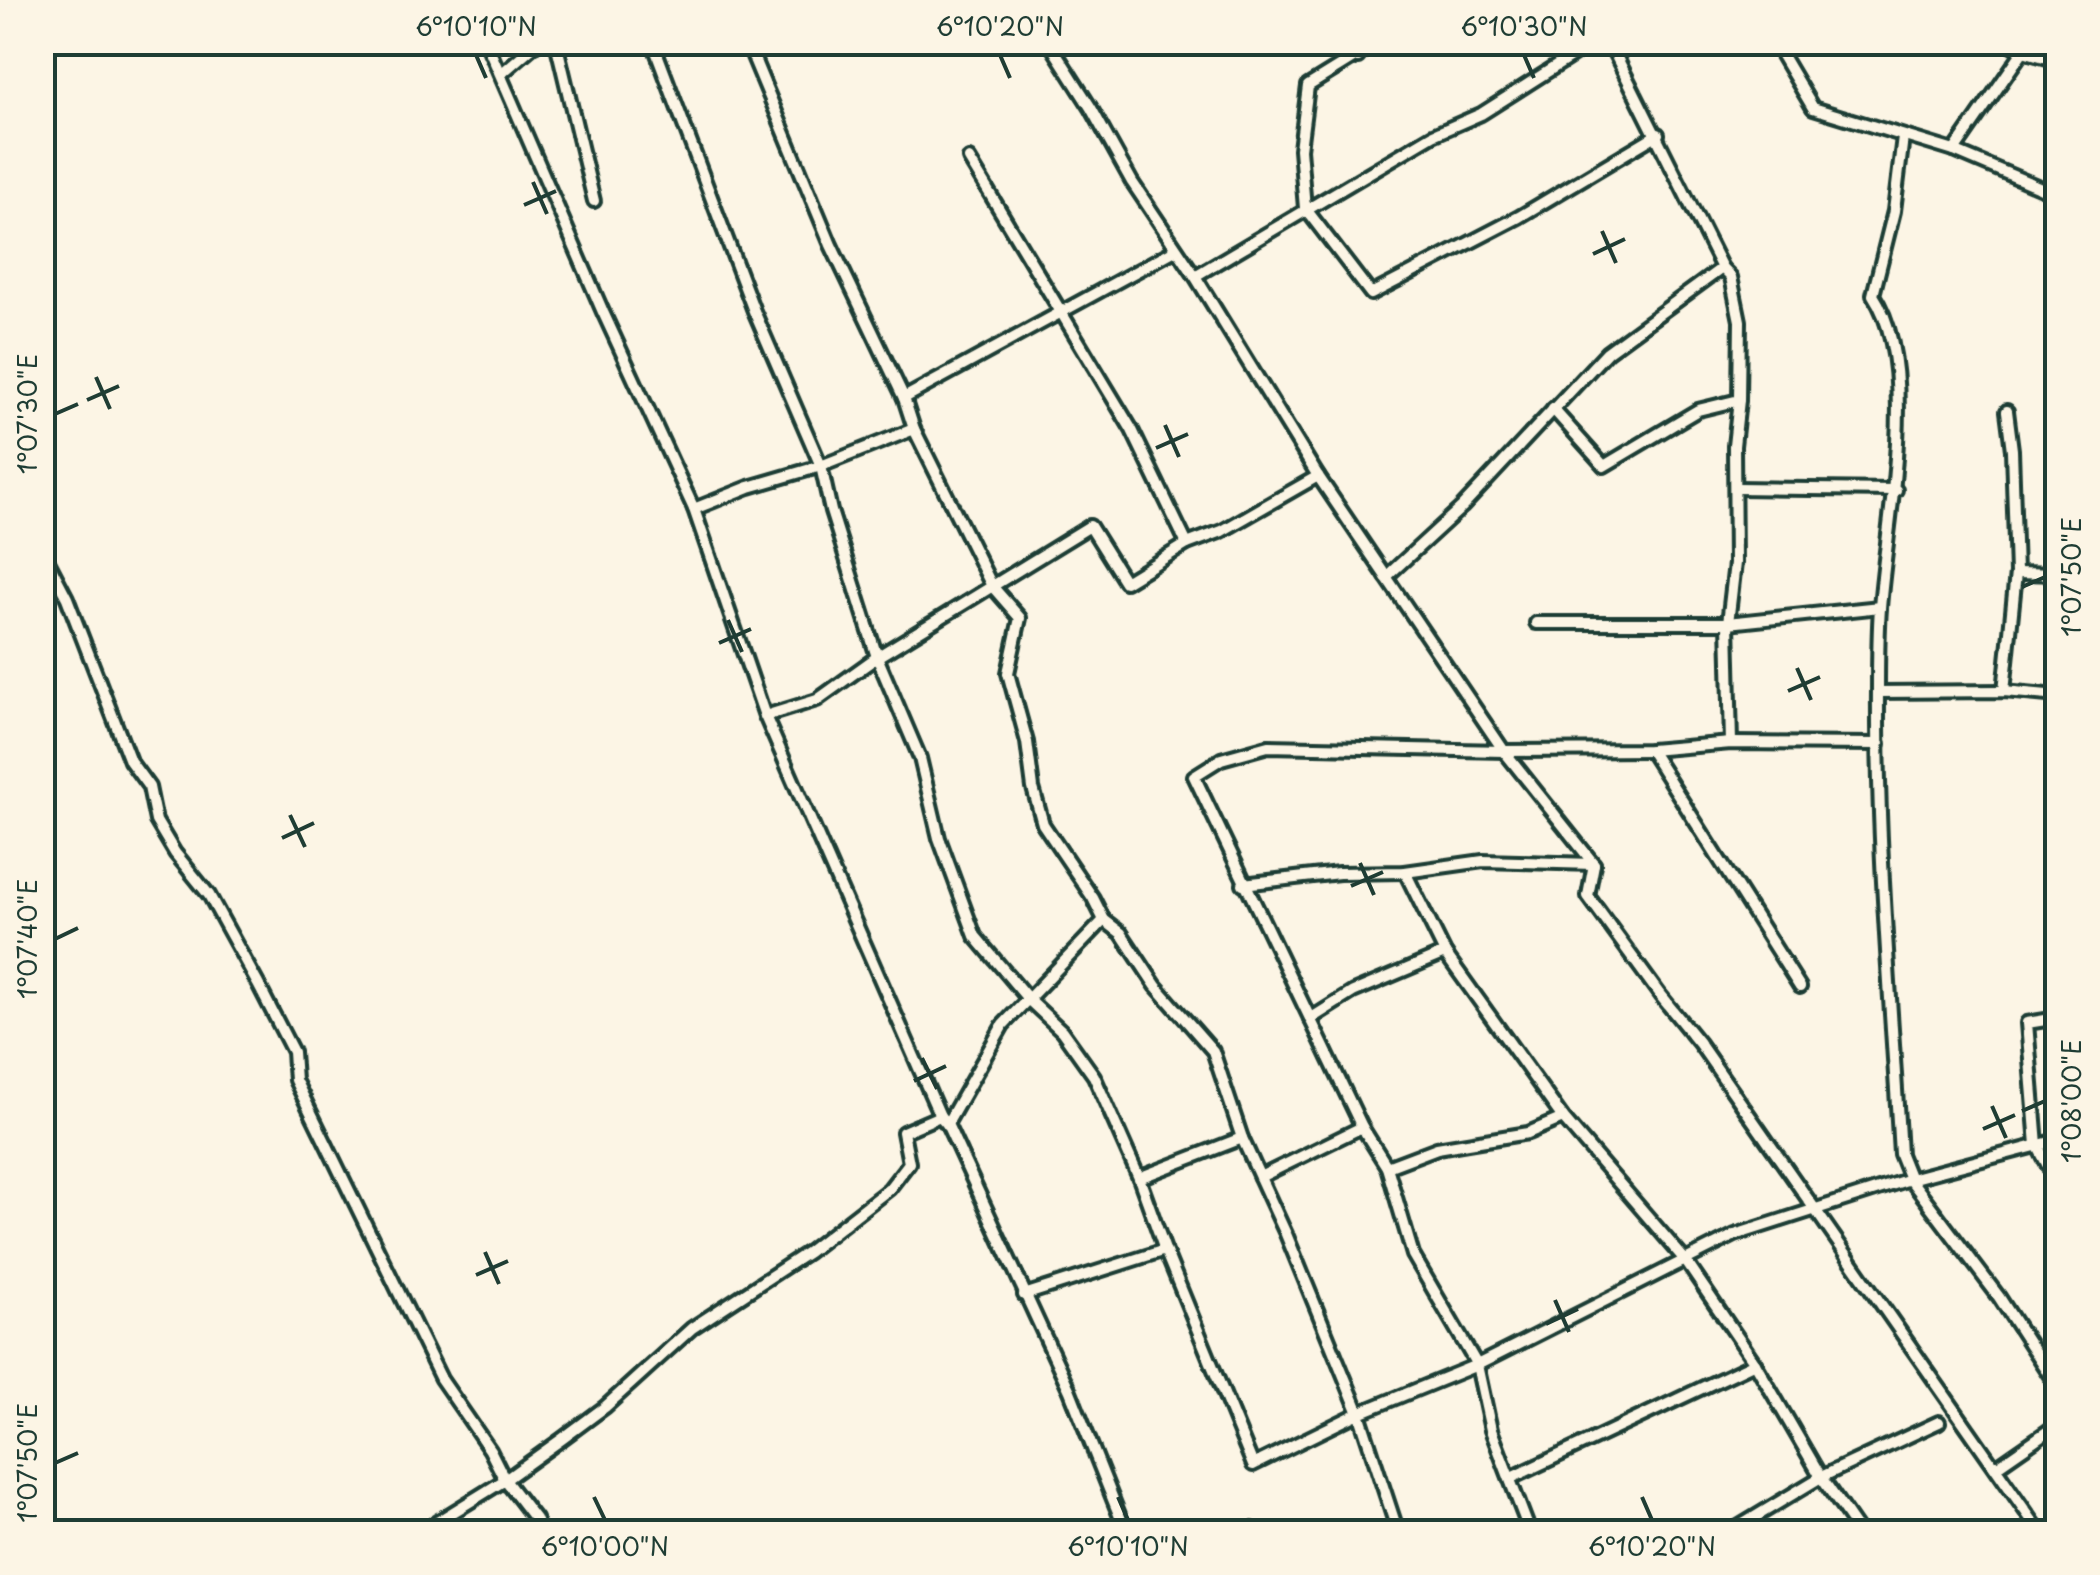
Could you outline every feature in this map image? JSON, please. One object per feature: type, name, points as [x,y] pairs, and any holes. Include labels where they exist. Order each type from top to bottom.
[{"type":"street","points":[[486,42],[694,510],[765,716],[943,1120],[1070,1391],[1126,1532]]},
{"type":"street","points":[[501,74],[538,42]]},
{"type":"street","points":[[556,42],[594,201]]},
{"type":"street","points":[[650,42],[754,311],[821,466],[831,511],[877,657],[920,758],[939,838],[975,936],[1030,1000],[1062,1030],[1094,1076],[1139,1178],[1253,1465],[1359,1414],[1476,1365],[1735,1234],[1813,1207],[2058,1140]]},
{"type":"street","points":[[748,42],[830,245],[904,398],[914,429],[992,586],[1020,618],[1008,672],[1028,742],[1033,788],[1044,824],[1104,920],[1122,933],[1156,986],[1213,1051],[1242,1138],[1359,1414],[1398,1532]]},
{"type":"street","points":[[1049,42],[1318,476],[1504,751],[1594,864],[1588,896],[1699,1043],[2040,1532]]},
{"type":"street","points":[[1345,42],[1358,57]]},
{"type":"street","points":[[1379,42],[1308,86],[1300,149],[1305,208],[1371,294],[1519,217],[1658,134]]},
{"type":"street","points":[[1196,276],[1433,135],[1481,114],[1594,42]]},
{"type":"street","points":[[1609,42],[1722,268],[1731,277],[1740,320],[1734,446],[1735,563],[1728,623],[1732,744]]},
{"type":"street","points":[[1774,42],[1813,108],[1954,151],[2058,194]]},
{"type":"street","points":[[2006,42],[2058,61]]},
{"type":"street","points":[[1954,151],[2026,47]]},
{"type":"street","points":[[1903,137],[1894,211],[1872,295],[1887,316],[1896,372],[1896,490],[1880,607],[1878,692],[1900,1154],[1910,1179],[1999,1297],[2058,1388]]},
{"type":"street","points":[[969,159],[1132,430],[1187,544]]},
{"type":"street","points":[[904,398],[1058,310],[1175,250]]},
{"type":"street","points":[[1386,577],[1462,507],[1606,352],[1722,268]]},
{"type":"street","points":[[1553,409],[1604,466],[1698,410],[1739,400]]},
{"type":"street","points":[[2004,691],[2016,573],[2012,450],[2006,411]]},
{"type":"street","points":[[694,510],[914,429]]},
{"type":"street","points":[[765,716],[817,700],[877,657],[1090,526],[1125,582],[1187,544],[1222,531],[1318,476]]},
{"type":"street","points":[[1736,488],[1896,490]]},
{"type":"street","points":[[42,550],[67,598],[130,760],[149,787],[156,821],[209,896],[293,1052],[295,1080],[441,1379],[540,1532]]},
{"type":"street","points":[[2016,573],[2058,574]]},
{"type":"street","points":[[1536,623],[1728,623],[1880,607]]},
{"type":"street","points":[[1878,692],[2004,691],[2058,696]]},
{"type":"street","points":[[1530,1532],[1491,1430],[1476,1365],[1414,1255],[1387,1167],[1362,1127],[1194,776],[1221,759],[1268,746],[1504,751],[1879,744]]},
{"type":"street","points":[[1650,750],[1800,987]]},
{"type":"street","points":[[1244,884],[1339,872],[1405,872],[1483,861],[1594,864]]},
{"type":"street","points":[[1405,872],[1445,953],[1563,1118],[1685,1260],[1756,1362],[1821,1477],[1859,1532]]},
{"type":"street","points":[[421,1532],[505,1480],[605,1406],[692,1328],[808,1252],[889,1189],[909,1163],[903,1132],[943,1120],[1004,1025],[1104,920]]},
{"type":"street","points":[[1310,1019],[1353,992],[1445,953]]},
{"type":"street","points":[[2058,1018],[2028,1023],[2036,1145],[2058,1185]]},
{"type":"street","points":[[1387,1167],[1437,1148],[1528,1134],[1563,1118]]},
{"type":"street","points":[[1260,1177],[1362,1127]]},
{"type":"street","points":[[1139,1178],[1242,1138]]},
{"type":"street","points":[[1024,1294],[1165,1250]]},
{"type":"street","points":[[1512,1478],[1756,1362]]},
{"type":"street","points":[[1730,1532],[1821,1477],[1940,1422]]},
{"type":"street","points":[[1996,1467],[2058,1424]]}]
